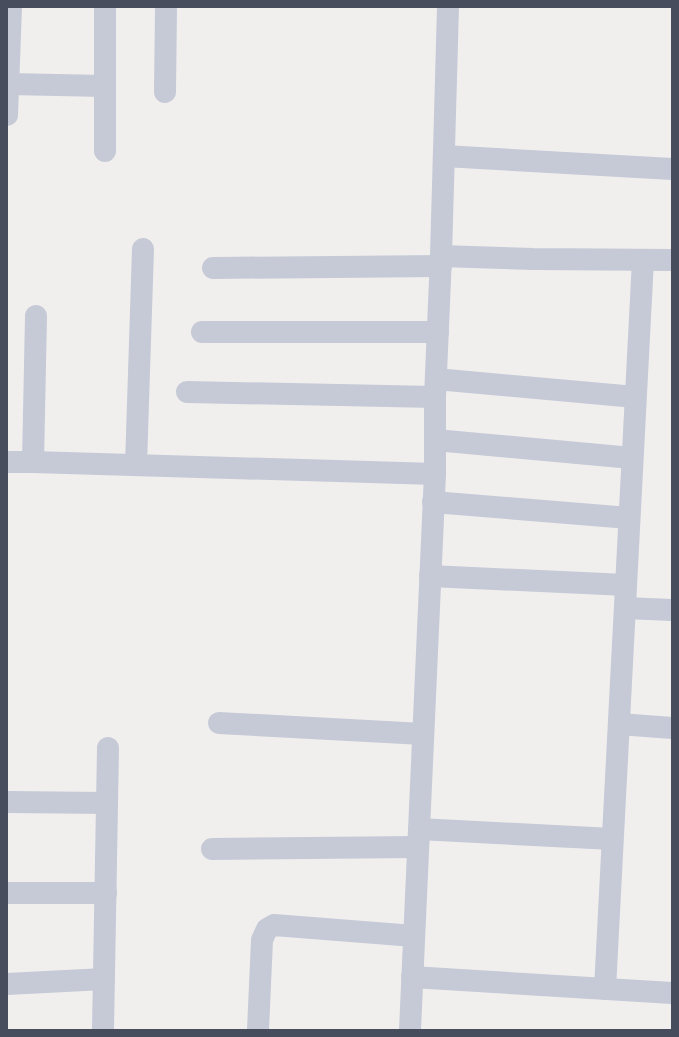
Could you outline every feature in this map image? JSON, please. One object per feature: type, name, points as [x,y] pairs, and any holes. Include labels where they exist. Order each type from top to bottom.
[{"type":"street","points":[[7,115],[11,7]]},
{"type":"street","points":[[105,151],[106,7]]},
{"type":"street","points":[[165,92],[166,7]]},
{"type":"street","points":[[410,1030],[433,502],[448,7]]},
{"type":"street","points":[[8,84],[105,86]]},
{"type":"street","points":[[444,156],[672,169]]},
{"type":"street","points":[[136,465],[143,249]]},
{"type":"street","points":[[213,268],[532,260],[672,260]]},
{"type":"street","points":[[605,988],[643,260]]},
{"type":"street","points":[[33,462],[36,316]]},
{"type":"street","points":[[202,332],[438,332]]},
{"type":"street","points":[[187,392],[436,388],[636,397]]},
{"type":"street","points":[[435,440],[632,458]]},
{"type":"street","points":[[7,462],[434,474]]},
{"type":"street","points":[[433,502],[629,518]]},
{"type":"street","points":[[430,576],[626,585]]},
{"type":"street","points":[[625,608],[672,610]]},
{"type":"street","points":[[219,723],[423,734]]},
{"type":"street","points":[[619,724],[672,728]]},
{"type":"street","points":[[103,1030],[108,748]]},
{"type":"street","points":[[7,802],[107,803]]},
{"type":"street","points":[[212,849],[419,838],[612,839]]},
{"type":"street","points":[[7,893],[106,893]]},
{"type":"street","points":[[258,1030],[262,940],[267,929],[274,925],[414,936]]},
{"type":"street","points":[[412,977],[672,992]]},
{"type":"street","points":[[7,984],[104,979]]}]
